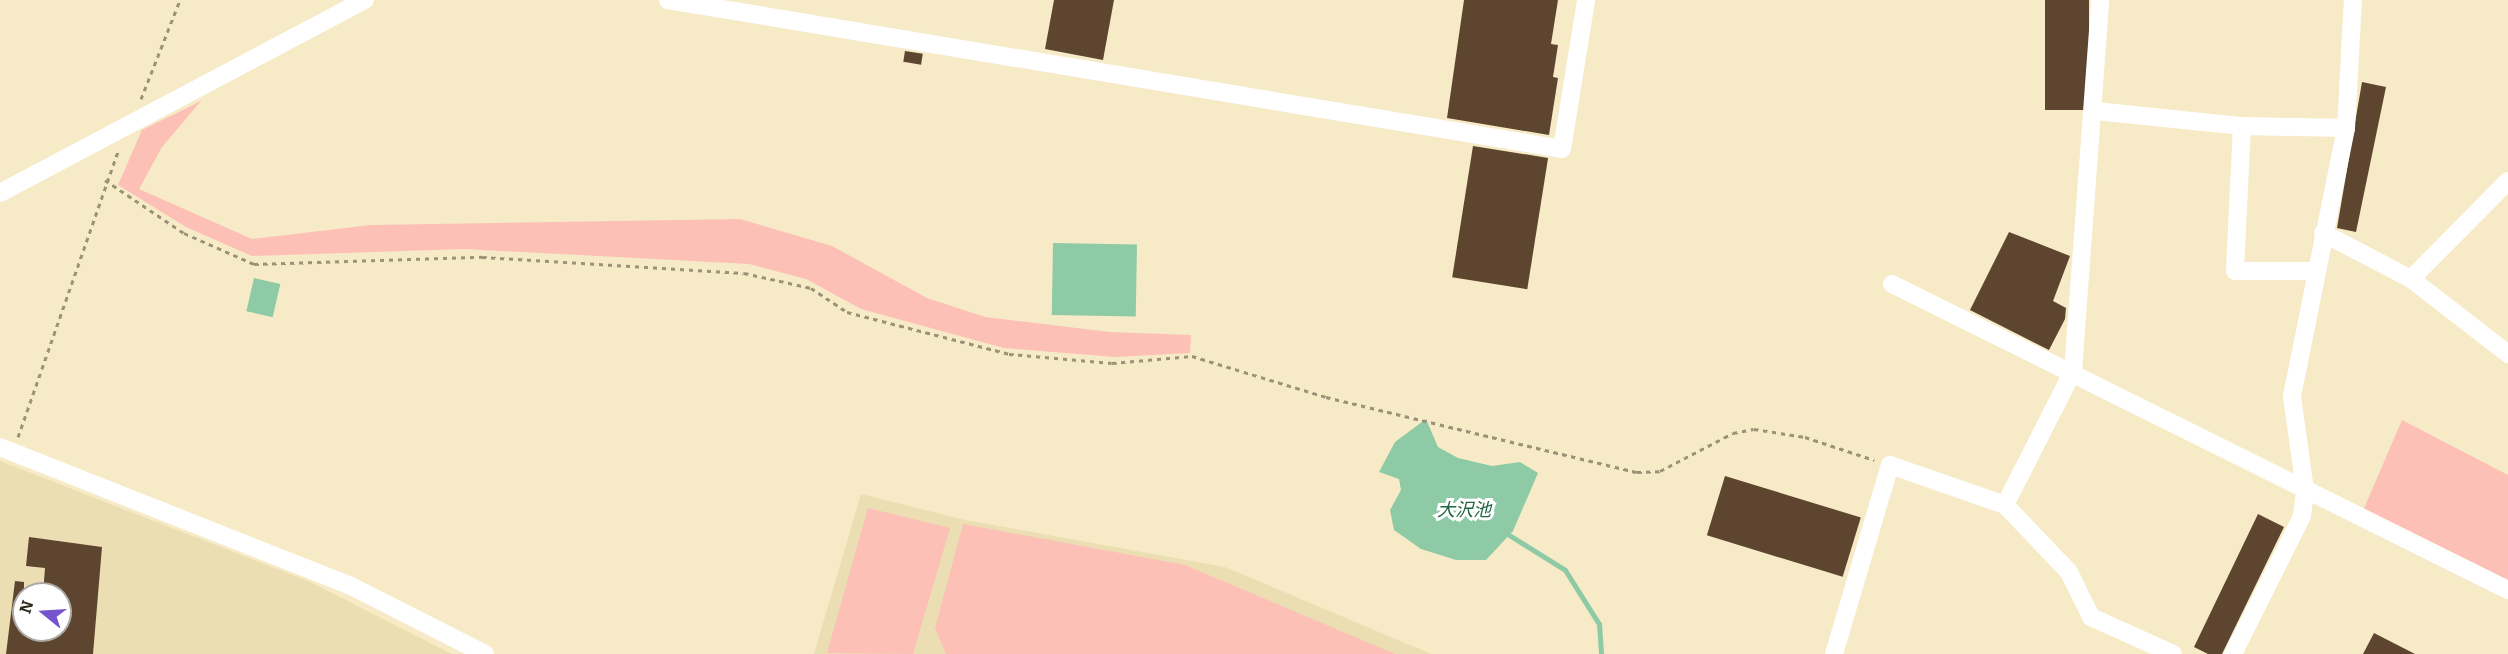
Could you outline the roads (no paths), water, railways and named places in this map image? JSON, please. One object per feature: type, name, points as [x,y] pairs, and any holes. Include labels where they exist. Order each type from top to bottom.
[{"type":"street","points":[[0,193],[365,0]]},
{"type":"street","points":[[668,0],[1562,149],[1586,0]]},
{"type":"street","points":[[2005,505],[2073,371],[2096,111],[2100,0]]},
{"type":"street","points":[[2234,654],[2302,516],[2305,490],[2292,396],[2323,233],[2346,128],[2353,0]]},
{"type":"street","points":[[2096,111],[2242,126],[2346,128]]},
{"type":"street","points":[[2242,126],[2235,271],[2316,271]]},
{"type":"street","points":[[2411,279],[2508,181]]},
{"type":"street","points":[[2323,233],[2411,279],[2508,354]]},
{"type":"street","points":[[1892,284],[2073,371],[2305,490],[2508,590]]},
{"type":"street","points":[[6,450],[351,585],[485,654]]},
{"type":"street","points":[[1834,654],[1890,465],[2005,505],[2069,572],[2091,616],[2174,654]]},
{"type":"water","points":[[1053,243],[1137,244],[1136,316],[1052,315]]},
{"type":"water","points":[[254,278],[280,284],[273,317],[246,311]]},
{"type":"water","name":"大沢池","points":[[1426,419],[1438,447],[1458,458],[1492,466],[1520,462],[1538,473],[1513,531],[1486,560],[1456,560],[1421,549],[1394,530],[1390,510],[1401,490],[1399,479],[1379,472],[1395,442]]},
{"type":"waterway","points":[[1509,535],[1565,570],[1599,624],[1601,654]]}]
